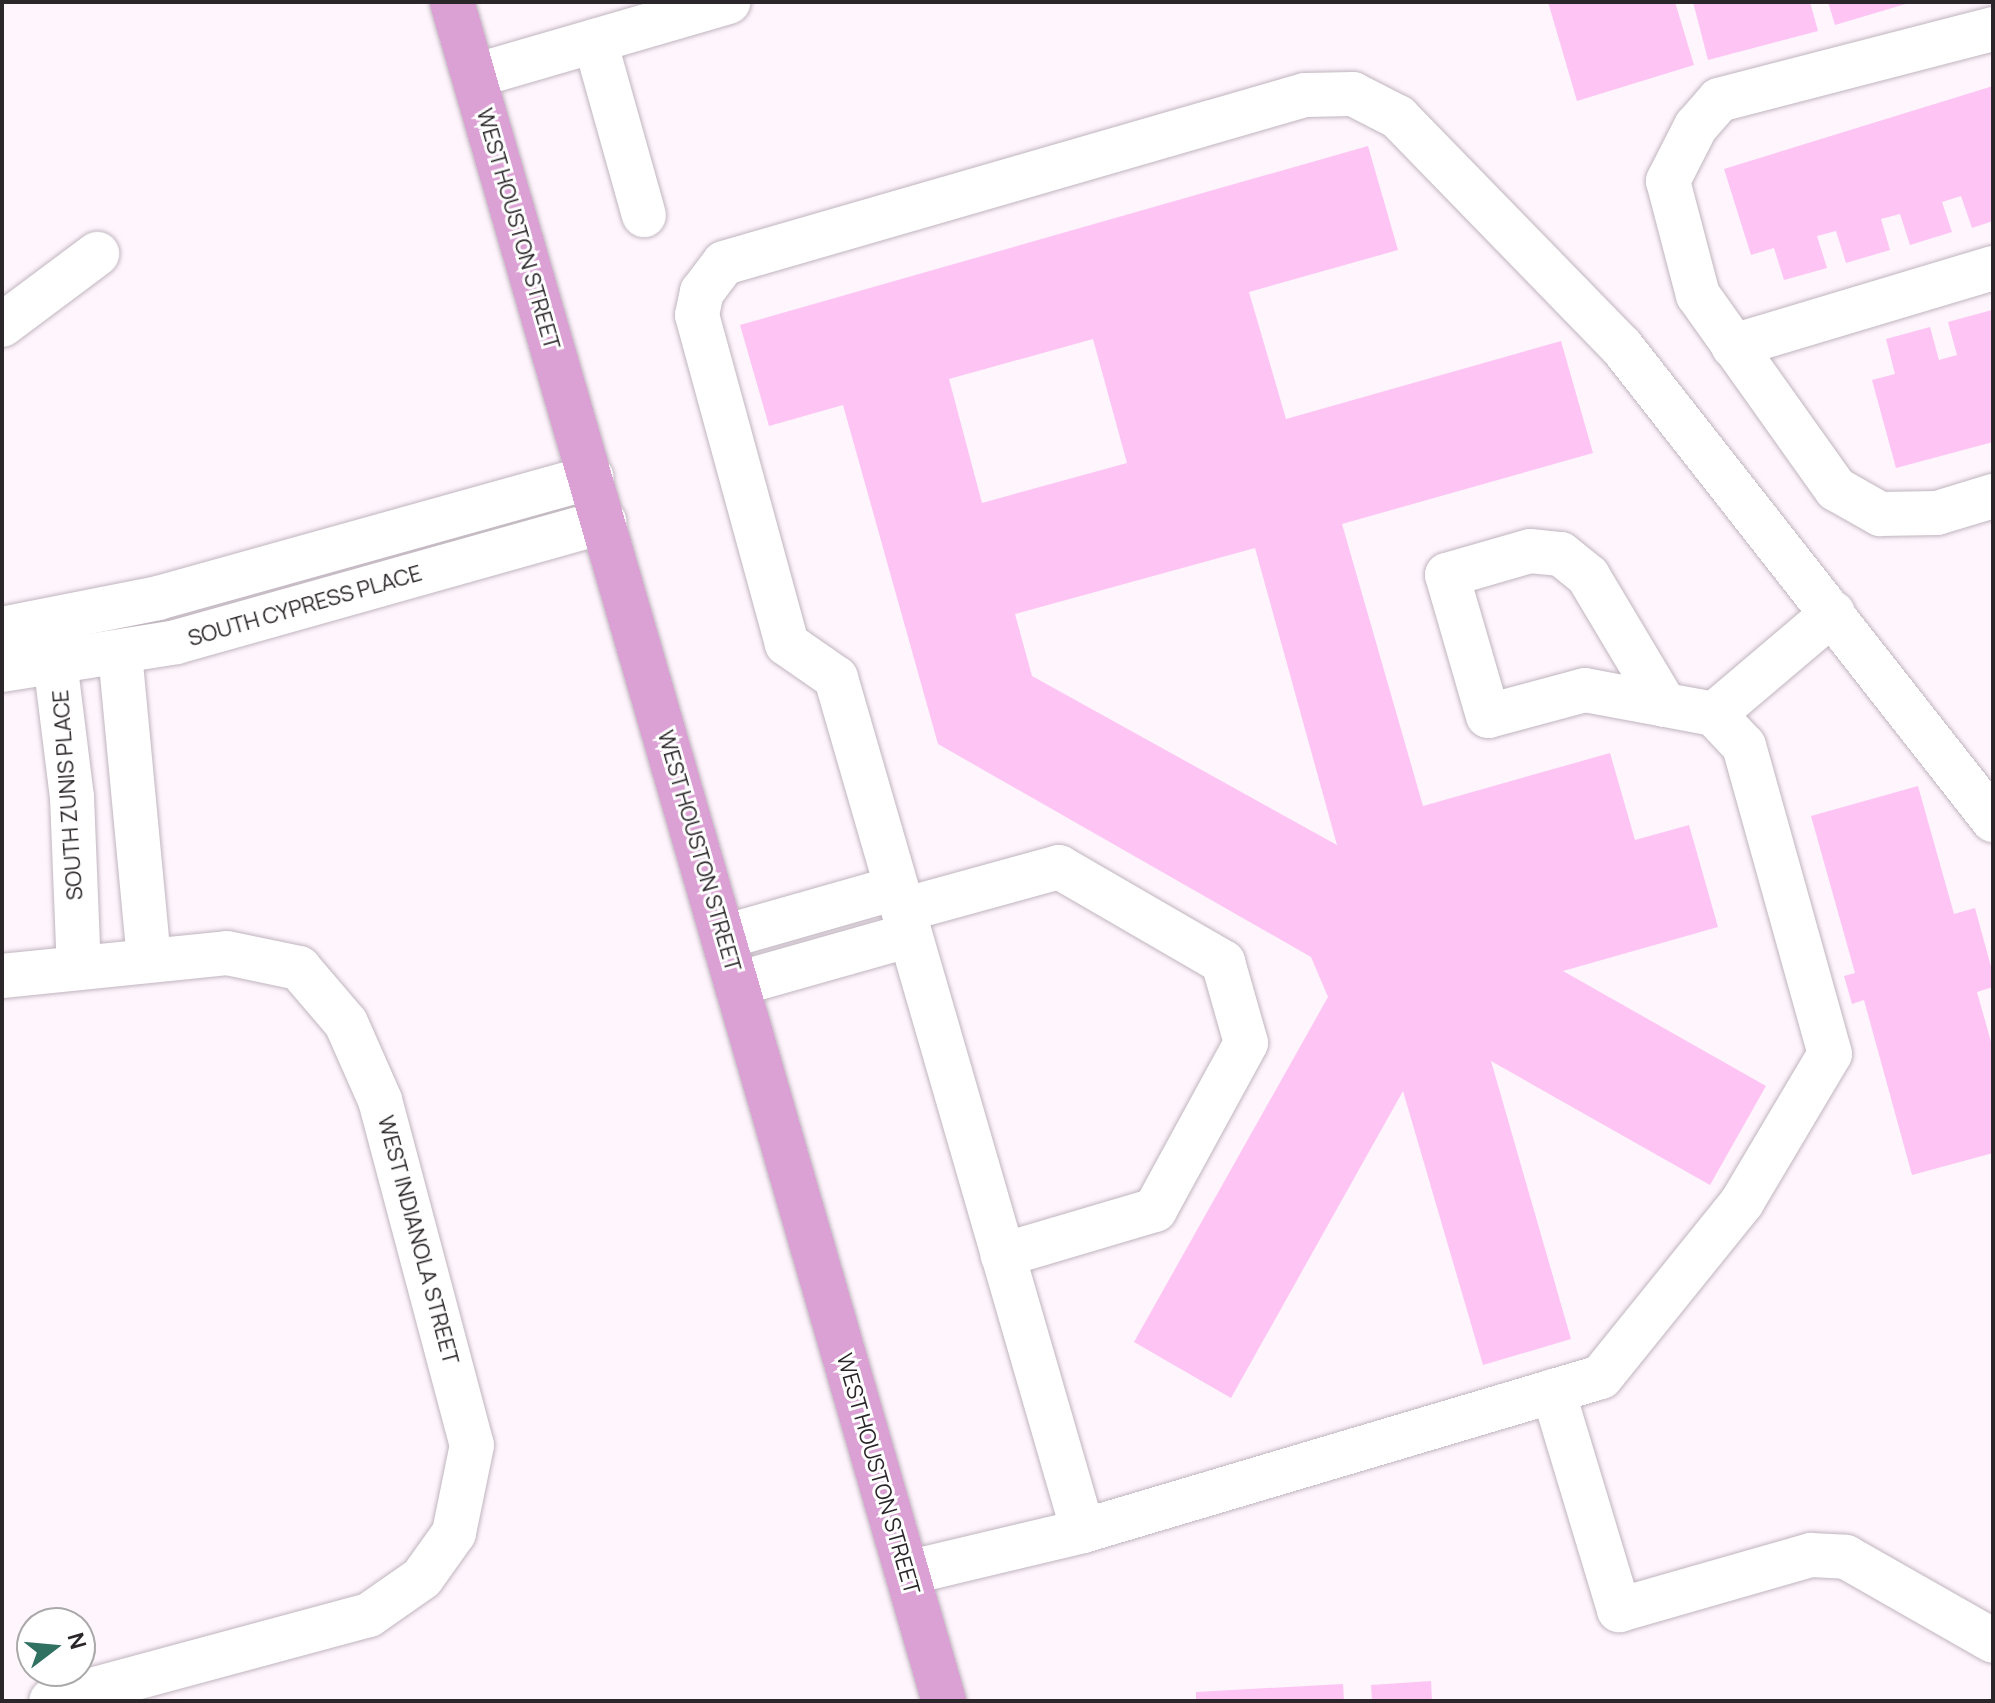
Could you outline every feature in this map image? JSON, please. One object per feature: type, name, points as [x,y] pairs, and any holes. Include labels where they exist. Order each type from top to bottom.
[{"type":"main road","name":"WEST HOUSTON STREET","points":[[452,2],[944,1701]]},
{"type":"street","points":[[474,76],[601,27],[728,2]]},
{"type":"street","points":[[601,27],[644,215]]},
{"type":"street","points":[[1993,29],[1719,100],[1696,126],[1668,181],[1698,295],[1836,489],[1880,514],[1937,513],[1993,496]]},
{"type":"street","points":[[1083,1531],[836,678],[787,644],[697,315],[710,277],[741,256],[1305,95],[1353,94],[1398,117],[1621,346],[1993,820]]},
{"type":"street","points":[[2,325],[97,254]]},
{"type":"street","points":[[1733,346],[1993,268]]},
{"type":"street","name":"SOUTH CYPRESS PLACE","points":[[2,670],[54,644],[591,477]]},
{"type":"street","name":"SOUTH CYPRESS PLACE","points":[[2,629],[54,644],[120,653],[604,522]]},
{"type":"street","points":[[907,1573],[1083,1531],[1601,1377],[1742,1202],[1830,1054],[1744,746],[1714,714],[1665,705],[1585,690],[1488,716],[1447,575],[1530,551],[1561,554],[1588,576],[1665,705]]},
{"type":"street","points":[[1714,714],[1833,613]]},
{"type":"street","name":"SOUTH ZUNIS PLACE","points":[[54,644],[68,758],[79,968]]},
{"type":"street","points":[[2,976],[149,961],[133,751],[120,653]]},
{"type":"street","points":[[68,758],[133,751]]},
{"type":"street","points":[[724,937],[903,911],[1059,867],[1223,962],[1246,1043],[1155,1210],[1003,1255]]},
{"type":"street","points":[[737,984],[903,911]]},
{"type":"street","name":"WEST INDIANOLA STREET","points":[[51,1701],[369,1615],[422,1578],[454,1533],[472,1445],[450,1351],[380,1100],[346,1023],[299,968],[227,953],[149,961]]},
{"type":"street","points":[[1553,1391],[1619,1610],[1811,1555],[1846,1557],[1993,1641]]},
{"type":"building","points":[[1548,2],[1675,2],[1694,65],[1577,101]]},
{"type":"building","points":[[1693,2],[1810,2],[1818,31],[1708,60]]},
{"type":"building","points":[[1828,2],[1909,2],[1909,3],[1835,25]]},
{"type":"building","points":[[1993,86],[1993,221],[1972,228],[1961,196],[1942,202],[1952,232],[1910,245],[1900,214],[1881,219],[1890,250],[1846,263],[1836,231],[1817,236],[1827,268],[1784,280],[1774,248],[1751,255],[1724,169]]},
{"type":"building","points":[[1368,146],[1398,250],[1249,292],[1286,419],[1561,341],[1593,453],[1342,524],[1423,806],[1610,753],[1635,840],[1689,825],[1718,927],[1563,971],[1766,1086],[1710,1185],[1491,1061],[1571,1339],[1483,1365],[1403,1091],[1231,1398],[1134,1342],[1328,997],[1311,957],[938,744],[843,405],[769,426],[740,325]],"holes":[[[1093,339],[1127,463],[982,503],[949,379]],[[1255,548],[1337,845],[1032,676],[1015,614]]]},
{"type":"building","points":[[1992,310],[1993,442],[1896,468],[1872,380],[1895,374],[1886,339],[1930,327],[1939,360],[1957,355],[1948,322]]},
{"type":"building","points":[[1918,786],[1954,914],[1975,908],[1993,974],[1993,987],[1977,992],[1993,1049],[1993,1153],[1912,1175],[1864,1000],[1852,1004],[1844,976],[1855,973],[1811,816]]},
{"type":"building","points":[[1431,1681],[1432,1701],[1372,1701],[1371,1685]]},
{"type":"building","points":[[1343,1684],[1344,1701],[1196,1701],[1196,1692]]}]
